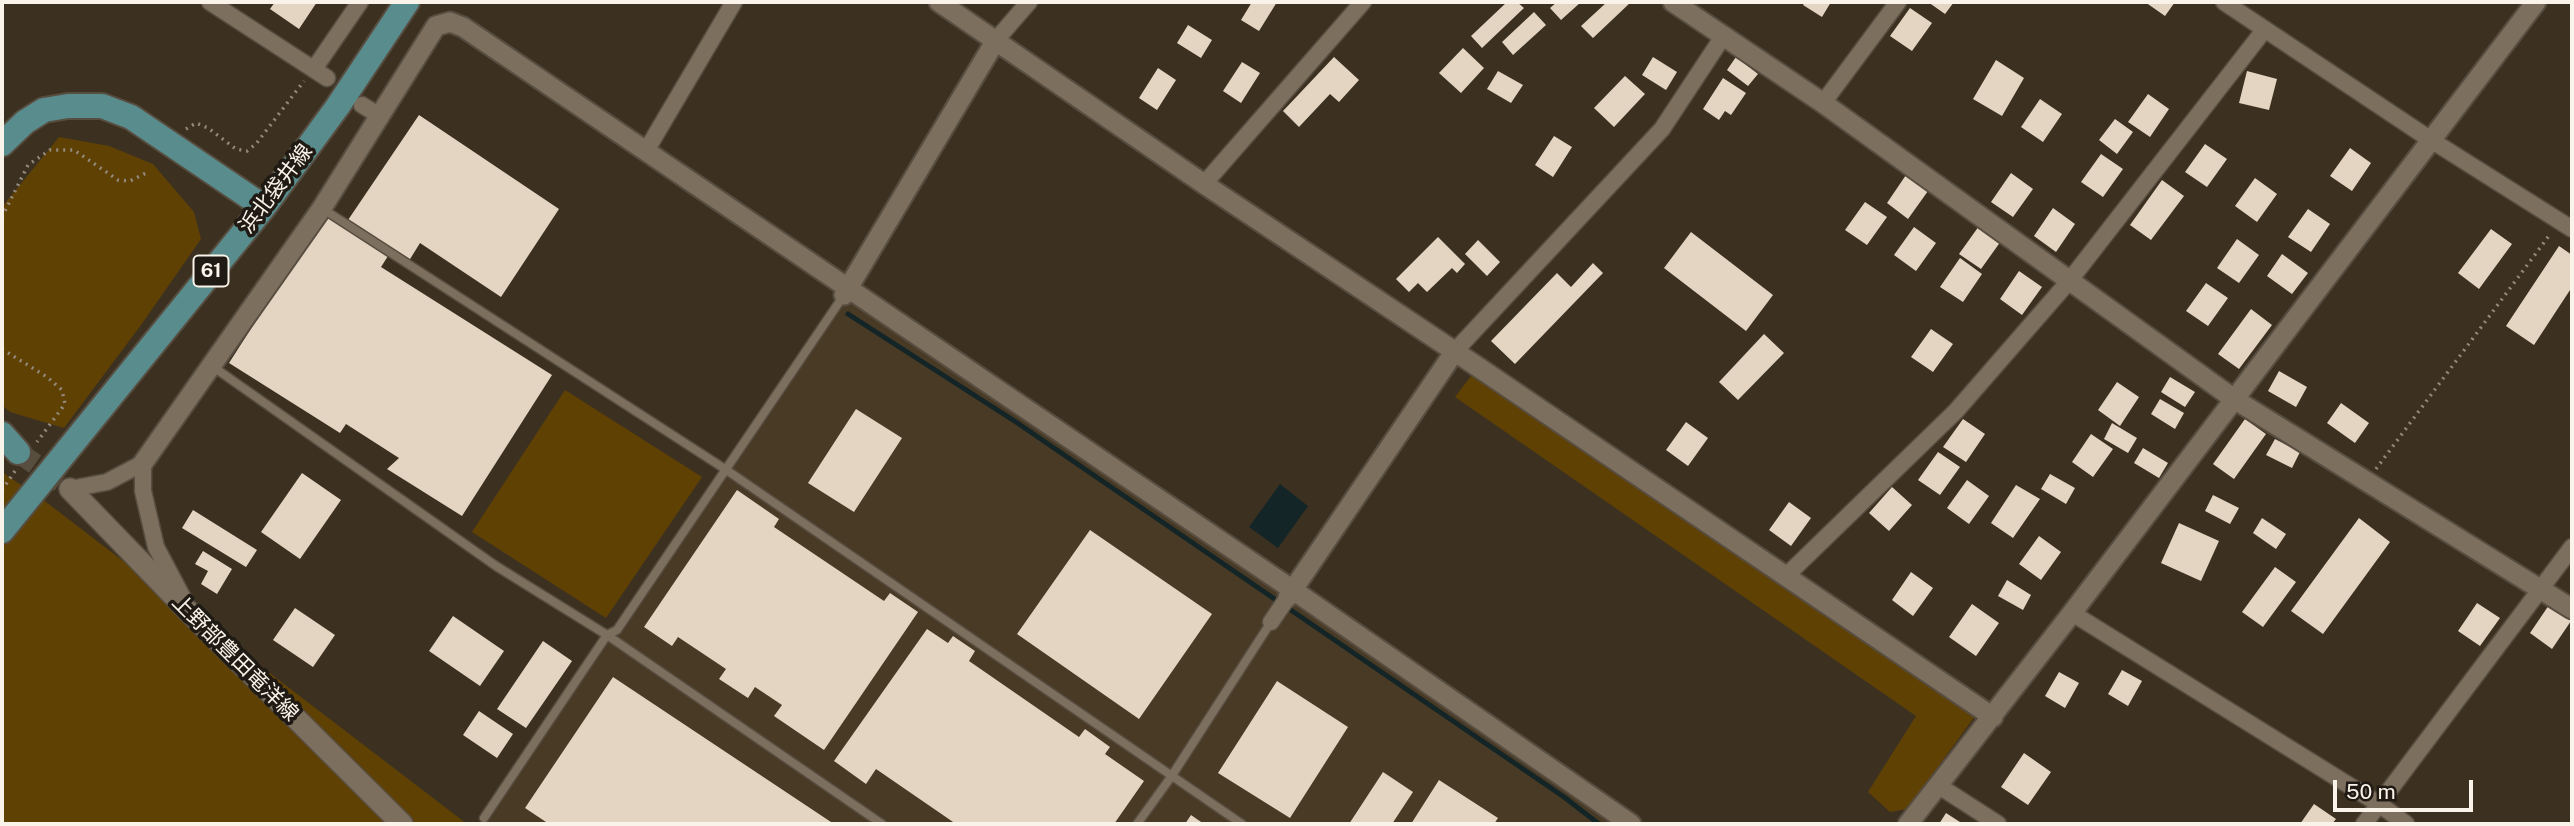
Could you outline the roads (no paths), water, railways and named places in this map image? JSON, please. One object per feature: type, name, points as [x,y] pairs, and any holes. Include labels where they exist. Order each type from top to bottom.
[{"type":"main road","name":"浜北袋井線","points":[[2,531],[264,207],[338,106],[407,2]]},
{"type":"main road","points":[[2,144],[24,122],[44,110],[68,106],[102,106],[131,117],[264,207]]},
{"type":"main road","name":"上野部豊田竜洋線","points":[[70,489],[402,824]]},
{"type":"street","points":[[210,2],[320,73],[360,2]]},
{"type":"street","points":[[646,150],[734,2]]},
{"type":"street","points":[[939,2],[1993,717]]},
{"type":"street","points":[[846,292],[996,40],[1029,2]]},
{"type":"street","points":[[1204,184],[1363,2]]},
{"type":"street","points":[[1673,2],[1823,103],[2234,399],[2572,609]]},
{"type":"street","points":[[1823,103],[1898,2]]},
{"type":"street","points":[[2224,2],[2431,140],[2566,225]]},
{"type":"street","points":[[1909,824],[2536,2]]},
{"type":"street","points":[[70,489],[107,482],[143,463],[322,208],[436,26],[450,22],[463,27],[646,150],[846,292],[1630,824]]},
{"type":"street","points":[[1786,576],[1956,411],[2070,281],[2264,29]]},
{"type":"street","points":[[1271,622],[1455,351],[1662,129],[1724,35]]},
{"type":"street","points":[[362,105],[380,116]]},
{"type":"street","points":[[143,463],[143,491],[156,547],[192,615]]},
{"type":"street","points":[[2364,824],[2572,547]]},
{"type":"street","points":[[2072,613],[2379,804],[2406,824]]},
{"type":"street","points":[[1939,786],[1998,824]]},
{"type":"lane","points":[[322,208],[725,469],[1242,824]]},
{"type":"lane","points":[[484,818],[607,635],[617,630],[846,292]]},
{"type":"lane","points":[[212,366],[496,566],[607,635],[882,824]]},
{"type":"lane","points":[[1137,824],[1171,777],[1271,622]]},
{"type":"waterway","points":[[848,314],[1016,422],[1564,797],[1599,824]]},
{"type":"tunnel","points":[[18,452],[70,489]]}]
